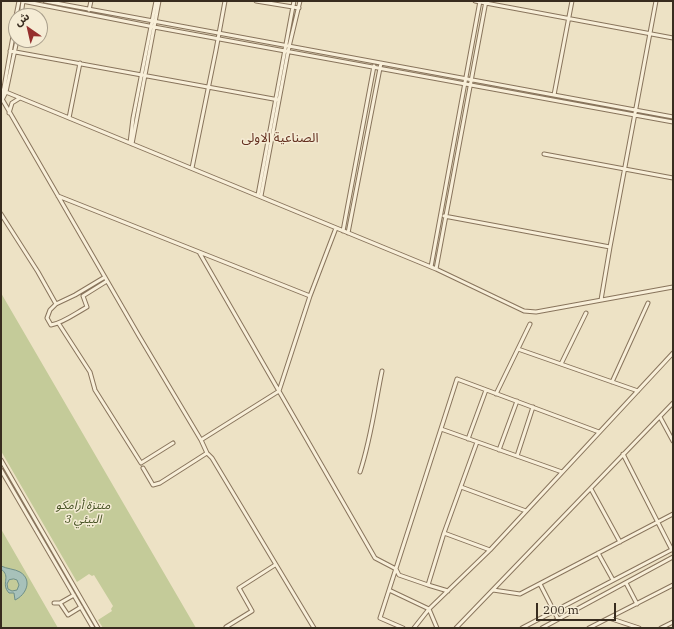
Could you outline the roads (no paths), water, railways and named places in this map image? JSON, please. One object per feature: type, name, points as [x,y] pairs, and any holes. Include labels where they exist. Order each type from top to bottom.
[{"type":"street","points":[[22,1],[673,122]]},
{"type":"street","points":[[45,1],[673,117]]},
{"type":"street","points":[[89,14],[91,1]]},
{"type":"street","points":[[131,143],[133,118],[144,75],[156,1]]},
{"type":"street","points":[[153,22],[159,1]]},
{"type":"street","points":[[192,168],[225,1]]},
{"type":"street","points":[[256,1],[299,8]]},
{"type":"street","points":[[259,196],[294,1]]},
{"type":"street","points":[[287,46],[300,1]]},
{"type":"street","points":[[475,1],[673,38]]},
{"type":"street","points":[[431,267],[479,1]]},
{"type":"street","points":[[554,95],[572,1]]},
{"type":"street","points":[[601,300],[656,1]]},
{"type":"street","points":[[436,269],[486,2]]},
{"type":"street","points":[[4,91],[11,48]]},
{"type":"street","points":[[16,48],[2,99],[9,113],[202,440],[207,453],[212,458],[314,628]]},
{"type":"street","points":[[10,51],[277,100]]},
{"type":"street","points":[[343,230],[374,62]]},
{"type":"street","points":[[69,118],[80,63]]},
{"type":"street","points":[[348,233],[381,63]]},
{"type":"street","points":[[4,91],[436,269],[524,311],[536,312],[673,287]]},
{"type":"street","points":[[9,113],[12,103],[20,98]]},
{"type":"street","points":[[664,121],[665,115]]},
{"type":"street","points":[[456,132],[461,133]]},
{"type":"street","points":[[360,142],[366,142]]},
{"type":"street","points":[[544,154],[673,178]]},
{"type":"street","points":[[448,177],[453,178]]},
{"type":"street","points":[[58,196],[310,296]]},
{"type":"street","points":[[348,202],[354,204]]},
{"type":"street","points":[[1,214],[38,272],[56,304]]},
{"type":"street","points":[[440,215],[610,247]]},
{"type":"street","points":[[202,440],[279,391],[310,296],[336,228]]},
{"type":"street","points":[[199,252],[375,558],[396,569],[399,574],[448,591]]},
{"type":"street","points":[[105,277],[75,295],[56,304],[50,310],[48,318],[51,325],[59,324],[87,307],[83,296],[107,281]]},
{"type":"street","points":[[612,382],[648,303]]},
{"type":"street","points":[[561,364],[586,313]]},
{"type":"street","points":[[59,324],[90,372],[95,390],[141,463],[173,443]]},
{"type":"street","points":[[496,394],[530,324]]},
{"type":"street","points":[[518,349],[638,391]]},
{"type":"street","points":[[414,628],[430,609],[490,550],[673,353]]},
{"type":"street","points":[[360,472],[368,442],[382,371]]},
{"type":"street","points":[[403,628],[380,618],[457,379],[599,432]]},
{"type":"street","points":[[468,438],[486,390]]},
{"type":"street","points":[[499,450],[517,401]]},
{"type":"street","points":[[456,628],[673,403]]},
{"type":"street","points":[[517,456],[533,407]]},
{"type":"street","points":[[660,417],[673,441]]},
{"type":"street","points":[[441,429],[562,472]]},
{"type":"street","points":[[428,585],[444,534],[477,442]]},
{"type":"street","points":[[143,468],[153,485],[160,483],[207,453]]},
{"type":"street","points":[[522,628],[672,549],[623,454]]},
{"type":"street","points":[[1,460],[98,628]]},
{"type":"street","points":[[1,470],[93,628]]},
{"type":"street","points":[[461,486],[526,511]]},
{"type":"street","points":[[591,488],[620,542]]},
{"type":"street","points":[[27,515],[32,512]]},
{"type":"street","points":[[493,590],[520,594],[673,514]]},
{"type":"street","points":[[444,534],[490,550]]},
{"type":"street","points":[[598,553],[613,580]]},
{"type":"street","points":[[542,628],[673,557]]},
{"type":"street","points":[[226,627],[252,611],[239,588],[276,565]]},
{"type":"street","points":[[626,583],[637,604]]},
{"type":"street","points":[[540,584],[558,619]]},
{"type":"street","points":[[589,628],[673,585]]},
{"type":"street","points":[[71,590],[75,588]]},
{"type":"street","points":[[389,590],[430,609],[437,628]]},
{"type":"street","points":[[54,604],[60,603],[74,595]]},
{"type":"street","points":[[60,603],[68,615],[81,607]]},
{"type":"street","points":[[86,616],[90,613]]},
{"type":"street","points":[[609,618],[638,628]]},
{"type":"street","points":[[661,628],[673,622]]},
{"type":"water","points":[[1,566],[18,571],[24,575],[27,583],[25,591],[19,598],[15,600],[14,593],[9,593],[6,586],[6,575],[1,569]],"holes":[[[9,580],[17,580],[19,585],[17,590],[12,591],[8,589],[7,584]]]},
{"type":"district","name":"الصناعية الاولى","points":[[280,138]]},
{"type":"park label","name":"منتزة أرامكو البيئي 3","points":[[83,513]]}]
